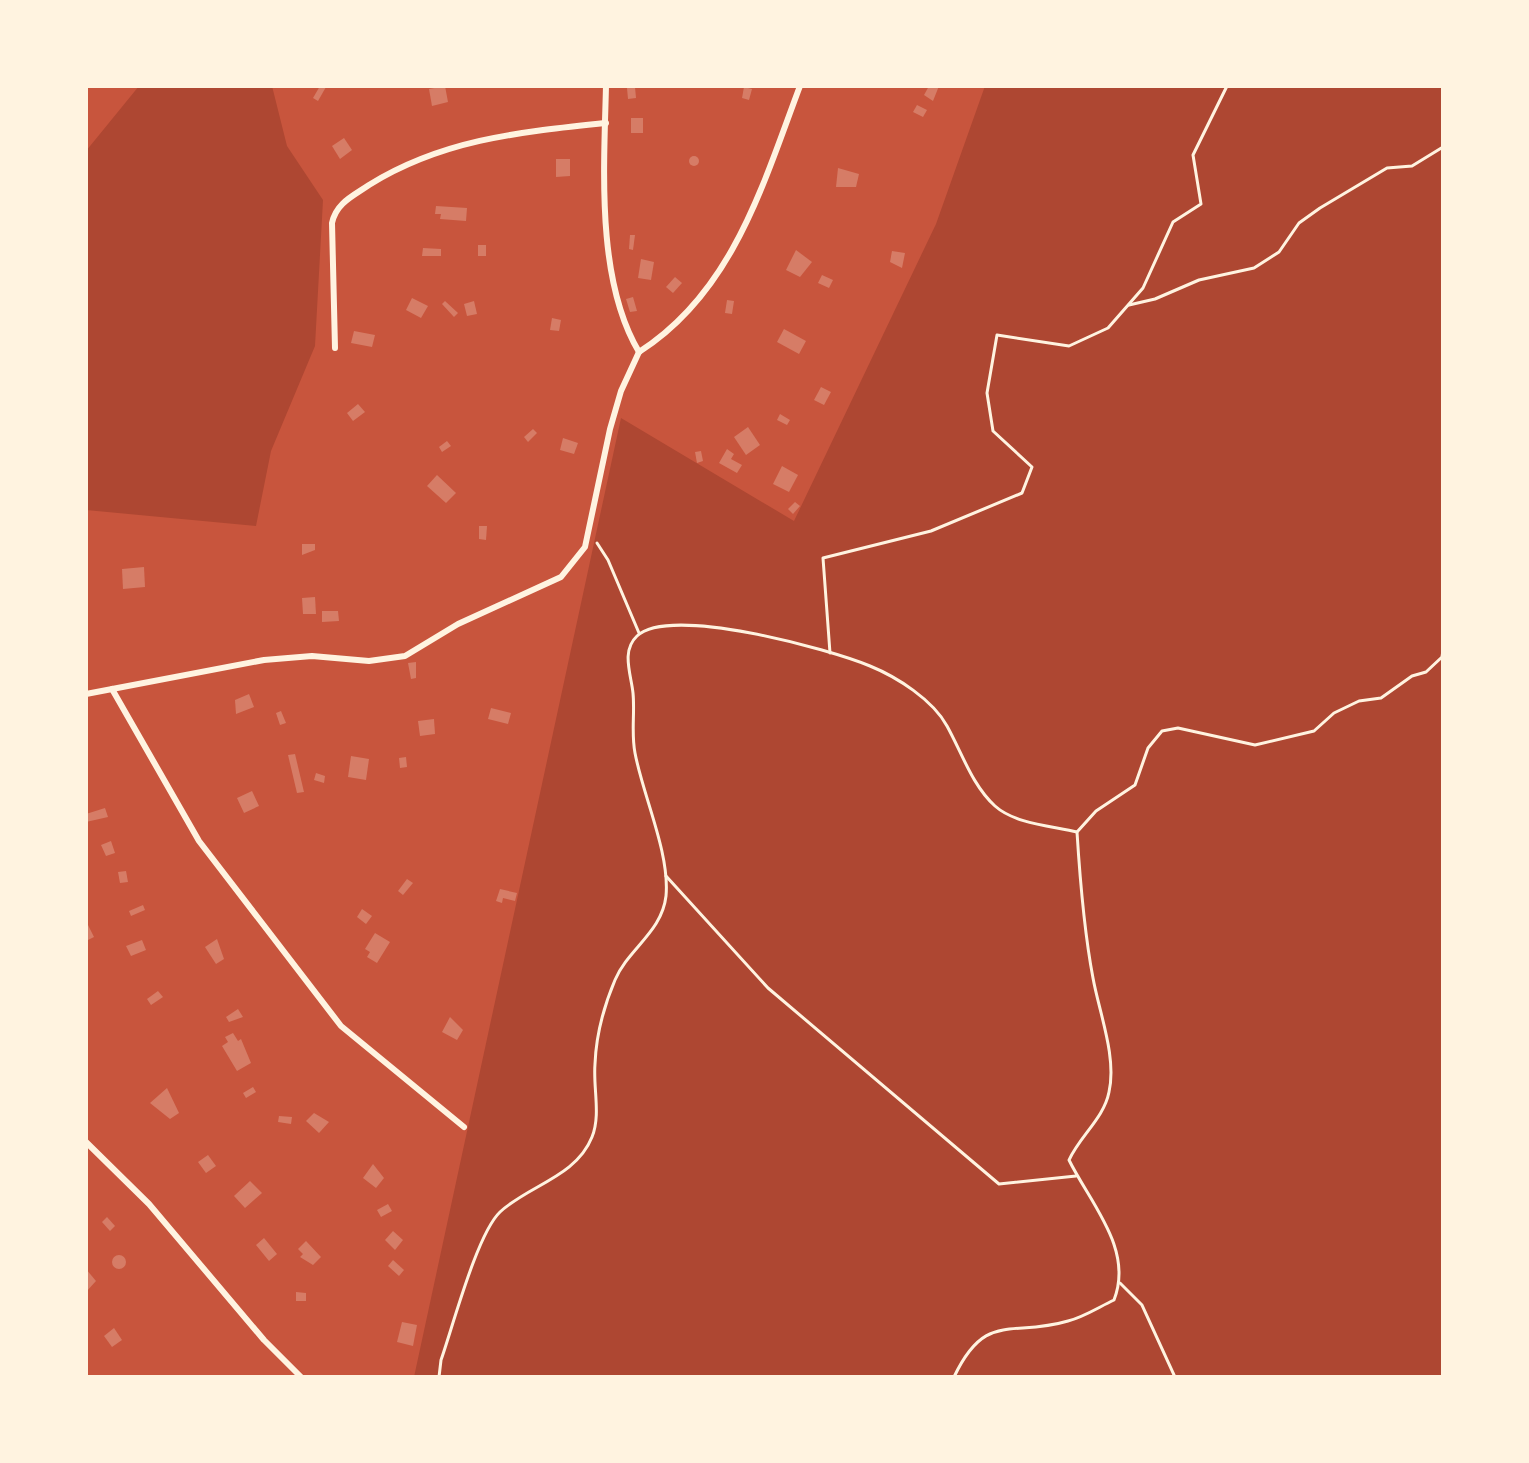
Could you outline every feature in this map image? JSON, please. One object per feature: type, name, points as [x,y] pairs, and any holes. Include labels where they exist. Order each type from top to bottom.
[{"type":"street","points":[[606,86],[610,265],[624,327],[639,352]]},
{"type":"street","points":[[86,694],[264,660],[312,656],[369,661],[405,656],[458,624],[561,577],[580,558],[590,532],[610,429],[621,391],[639,352],[662,337],[703,292],[738,243],[800,86]]},
{"type":"street","points":[[335,348],[332,223],[337,207],[391,172],[426,154],[485,137],[606,123]]},
{"type":"street","points":[[112,689],[199,841],[341,1026],[464,1127]]},
{"type":"street","points":[[86,1142],[149,1204],[264,1340],[301,1377]]},
{"type":"path","points":[[830,653],[823,558],[931,531],[1022,493],[1032,467],[993,431],[987,393],[997,335],[1069,346],[1108,328],[1143,288],[1173,222],[1201,204],[1193,155],[1227,86]]},
{"type":"path","points":[[1129,305],[1155,299],[1199,280],[1254,268],[1279,252],[1299,223],[1320,208],[1387,168],[1412,166],[1443,147]]},
{"type":"path","points":[[590,532],[608,560],[639,633]]},
{"type":"path","points":[[1443,612],[1443,622]]},
{"type":"path","points":[[439,1377],[441,1360],[487,1231],[500,1212],[569,1167],[592,1137],[600,1028],[621,967],[646,939],[659,918],[666,898],[666,876],[634,750],[633,695],[628,661],[629,645],[639,633],[656,627],[726,628],[793,641],[890,675],[932,706],[945,722],[975,782],[996,807],[1011,815],[1077,832]]},
{"type":"path","points":[[954,1377],[976,1340],[998,1330],[1068,1321],[1114,1300],[1120,1283],[1121,1270],[1096,1203],[1069,1160],[1077,1143],[1102,1112],[1110,1091],[1110,1063],[1092,974],[1077,832],[1096,811],[1135,785],[1148,748],[1162,731],[1178,728],[1255,745],[1314,731],[1334,713],[1359,701],[1381,698],[1412,676],[1426,672],[1442,657],[1443,650]]},
{"type":"path","points":[[666,876],[768,988],[999,1184],[1077,1176]]},
{"type":"path","points":[[1120,1283],[1142,1305],[1175,1377]]},
{"type":"shaded area","points":[[139,86],[272,86],[287,146],[323,200],[315,346],[271,451],[256,526],[86,510],[86,151]]},
{"type":"shaded area","points":[[985,86],[1443,86],[1443,1377],[414,1377],[621,418],[794,521],[936,224]]},
{"type":"building","points":[[320,86],[326,87],[318,101],[313,98]]},
{"type":"building","points":[[445,86],[448,102],[432,106],[429,89]]},
{"type":"building","points":[[929,86],[939,86],[933,101],[924,95]]},
{"type":"building","points":[[635,87],[636,98],[628,99],[627,88]]},
{"type":"building","points":[[744,87],[752,89],[749,100],[742,98]]},
{"type":"building","points":[[917,105],[927,110],[923,117],[913,112]]},
{"type":"building","points":[[631,118],[643,118],[643,133],[631,133]]},
{"type":"building","points":[[344,138],[352,150],[340,159],[332,146]]},
{"type":"building","points":[[694,156],[699,161],[694,166],[689,161]]},
{"type":"building","points":[[556,159],[570,159],[570,176],[556,177]]},
{"type":"building","points":[[838,168],[859,174],[856,187],[836,187]]},
{"type":"building","points":[[436,206],[467,208],[466,221],[440,219],[441,214],[435,214]]},
{"type":"building","points":[[630,235],[635,235],[633,250],[629,249]]},
{"type":"building","points":[[478,245],[486,245],[486,256],[478,256]]},
{"type":"building","points":[[423,248],[441,249],[441,256],[422,256]]},
{"type":"building","points":[[796,250],[812,262],[800,277],[786,270]]},
{"type":"building","points":[[892,251],[905,253],[902,268],[890,262]]},
{"type":"building","points":[[641,259],[654,262],[651,280],[638,278]]},
{"type":"building","points":[[822,275],[833,280],[829,288],[818,283]]},
{"type":"building","points":[[675,277],[682,283],[673,293],[666,287]]},
{"type":"building","points":[[633,297],[637,311],[630,312],[626,299]]},
{"type":"building","points":[[412,298],[428,306],[421,318],[406,310]]},
{"type":"building","points":[[727,300],[734,301],[732,314],[725,313]]},
{"type":"building","points":[[445,301],[458,313],[454,317],[442,304]]},
{"type":"building","points":[[474,301],[477,314],[467,316],[464,304]]},
{"type":"building","points":[[552,318],[561,320],[559,331],[550,330]]},
{"type":"building","points":[[784,329],[806,341],[799,354],[777,342]]},
{"type":"building","points":[[354,331],[375,335],[372,347],[351,343]]},
{"type":"building","points":[[821,387],[831,392],[824,405],[814,400]]},
{"type":"building","points":[[358,404],[365,412],[353,421],[347,413]]},
{"type":"building","points":[[780,414],[790,420],[787,425],[777,420]]},
{"type":"building","points":[[748,427],[760,445],[746,455],[734,437]]},
{"type":"building","points":[[533,429],[537,433],[528,442],[524,437]]},
{"type":"building","points":[[563,438],[578,443],[574,454],[560,450]]},
{"type":"building","points":[[447,441],[451,446],[442,452],[439,447]]},
{"type":"building","points":[[727,449],[734,454],[731,459],[742,465],[737,473],[719,463]]},
{"type":"building","points":[[701,451],[703,461],[697,463],[695,452]]},
{"type":"building","points":[[782,466],[798,475],[789,492],[773,484]]},
{"type":"building","points":[[437,475],[456,493],[446,503],[427,486]]},
{"type":"building","points":[[795,502],[800,506],[793,514],[788,509]]},
{"type":"building","points":[[479,526],[487,526],[486,540],[479,539]]},
{"type":"building","points":[[302,544],[315,544],[315,550],[302,555]]},
{"type":"building","points":[[144,567],[145,587],[123,589],[122,569]]},
{"type":"building","points":[[315,597],[316,614],[303,614],[302,598]]},
{"type":"building","points":[[322,611],[338,611],[339,621],[322,622]]},
{"type":"building","points":[[416,662],[416,678],[411,679],[408,663]]},
{"type":"building","points":[[249,694],[254,707],[236,714],[235,700]]},
{"type":"building","points":[[491,708],[511,713],[508,724],[488,719]]},
{"type":"building","points":[[281,711],[286,723],[280,725],[276,713]]},
{"type":"building","points":[[434,719],[435,734],[420,736],[418,721]]},
{"type":"building","points":[[295,754],[304,792],[297,793],[288,755]]},
{"type":"building","points":[[351,756],[369,759],[366,780],[348,777]]},
{"type":"building","points":[[406,757],[407,767],[400,768],[399,758]]},
{"type":"building","points":[[316,773],[325,776],[324,783],[314,780]]},
{"type":"building","points":[[252,791],[259,806],[244,813],[237,798]]},
{"type":"building","points":[[105,808],[108,817],[86,822],[86,814]]},
{"type":"building","points":[[111,841],[115,853],[106,856],[101,845]]},
{"type":"building","points":[[126,871],[128,882],[120,883],[118,872]]},
{"type":"building","points":[[407,879],[413,883],[403,895],[398,891]]},
{"type":"building","points":[[500,889],[517,893],[515,901],[503,898],[502,903],[496,901]]},
{"type":"building","points":[[143,905],[145,910],[131,916],[129,911]]},
{"type":"building","points":[[362,909],[372,916],[366,924],[357,917]]},
{"type":"building","points":[[86,921],[94,937],[86,941]]},
{"type":"building","points":[[375,933],[390,942],[377,963],[367,957],[370,952],[365,949]]},
{"type":"building","points":[[217,939],[224,959],[216,964],[205,947]]},
{"type":"building","points":[[142,940],[146,950],[131,956],[126,946]]},
{"type":"building","points":[[158,991],[163,997],[151,1005],[147,999]]},
{"type":"building","points":[[238,1009],[243,1017],[229,1022],[226,1017]]},
{"type":"building","points":[[450,1017],[463,1030],[457,1040],[442,1032]]},
{"type":"building","points":[[233,1033],[238,1041],[241,1039],[251,1063],[237,1071],[222,1046],[228,1042],[225,1037]]},
{"type":"building","points":[[253,1087],[256,1092],[246,1098],[243,1093]]},
{"type":"building","points":[[167,1088],[179,1113],[170,1119],[150,1103]]},
{"type":"building","points":[[314,1113],[329,1122],[319,1133],[306,1121]]},
{"type":"building","points":[[279,1116],[292,1117],[291,1124],[278,1122]]},
{"type":"building","points":[[208,1155],[216,1166],[206,1173],[198,1162]]},
{"type":"building","points":[[373,1164],[384,1178],[376,1188],[363,1178]]},
{"type":"building","points":[[250,1181],[262,1193],[245,1208],[234,1196]]},
{"type":"building","points":[[388,1204],[392,1211],[381,1217],[377,1210]]},
{"type":"building","points":[[107,1217],[115,1226],[110,1231],[102,1222]]},
{"type":"building","points":[[393,1231],[403,1240],[395,1250],[385,1240]]},
{"type":"building","points":[[264,1238],[277,1254],[269,1261],[256,1245]]},
{"type":"building","points":[[306,1241],[321,1257],[313,1265],[300,1257],[303,1254],[298,1249]]},
{"type":"building","points":[[119,1255],[126,1262],[119,1269],[112,1262]]},
{"type":"building","points":[[393,1260],[404,1270],[399,1276],[388,1266]]},
{"type":"building","points":[[86,1269],[96,1281],[86,1292]]},
{"type":"building","points":[[296,1292],[306,1293],[306,1301],[296,1301]]},
{"type":"building","points":[[402,1322],[417,1325],[413,1346],[397,1342]]},
{"type":"building","points":[[114,1328],[122,1340],[112,1347],[104,1336]]}]
